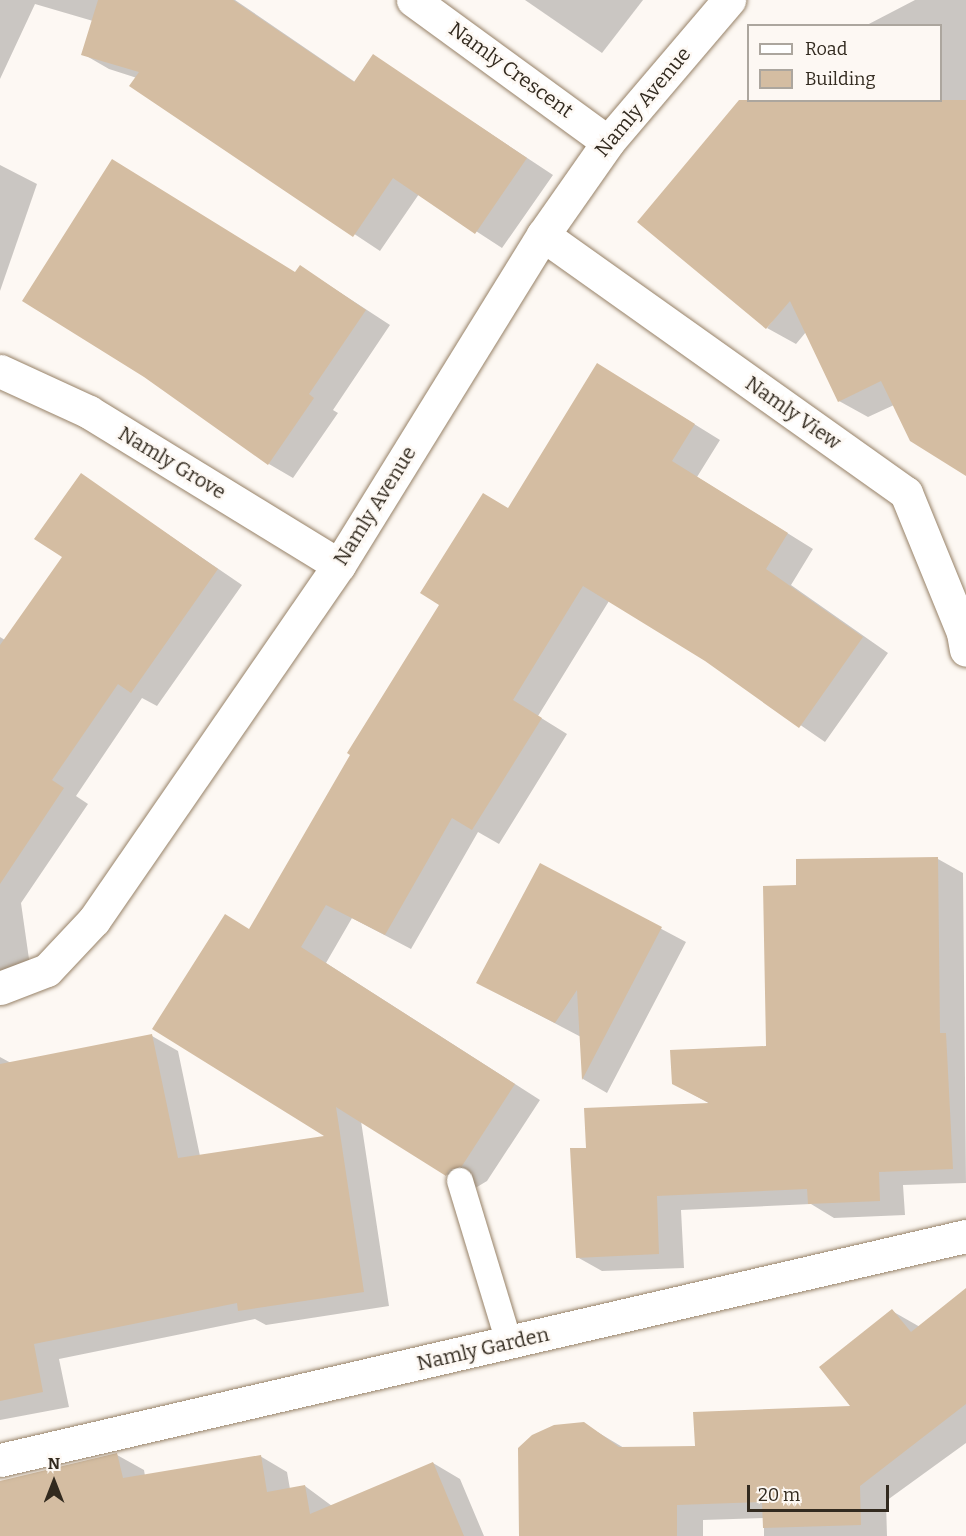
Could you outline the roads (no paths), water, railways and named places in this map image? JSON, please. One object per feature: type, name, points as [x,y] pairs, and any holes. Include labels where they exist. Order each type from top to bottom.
[{"type":"street","name":"Namly Crescent","points":[[413,0],[608,142]]},
{"type":"street","name":"Namly Avenue","points":[[0,988],[47,970],[94,920],[339,565],[543,235],[608,142],[729,0]]},
{"type":"street","name":"Namly View","points":[[543,235],[906,493],[963,633],[966,650]]},
{"type":"street","name":"Namly Grove","points":[[0,371],[89,412],[339,565]]},
{"type":"street","name":"Namly Garden","points":[[0,1460],[966,1236]]},
{"type":"lane","points":[[460,1181],[509,1342]]}]
